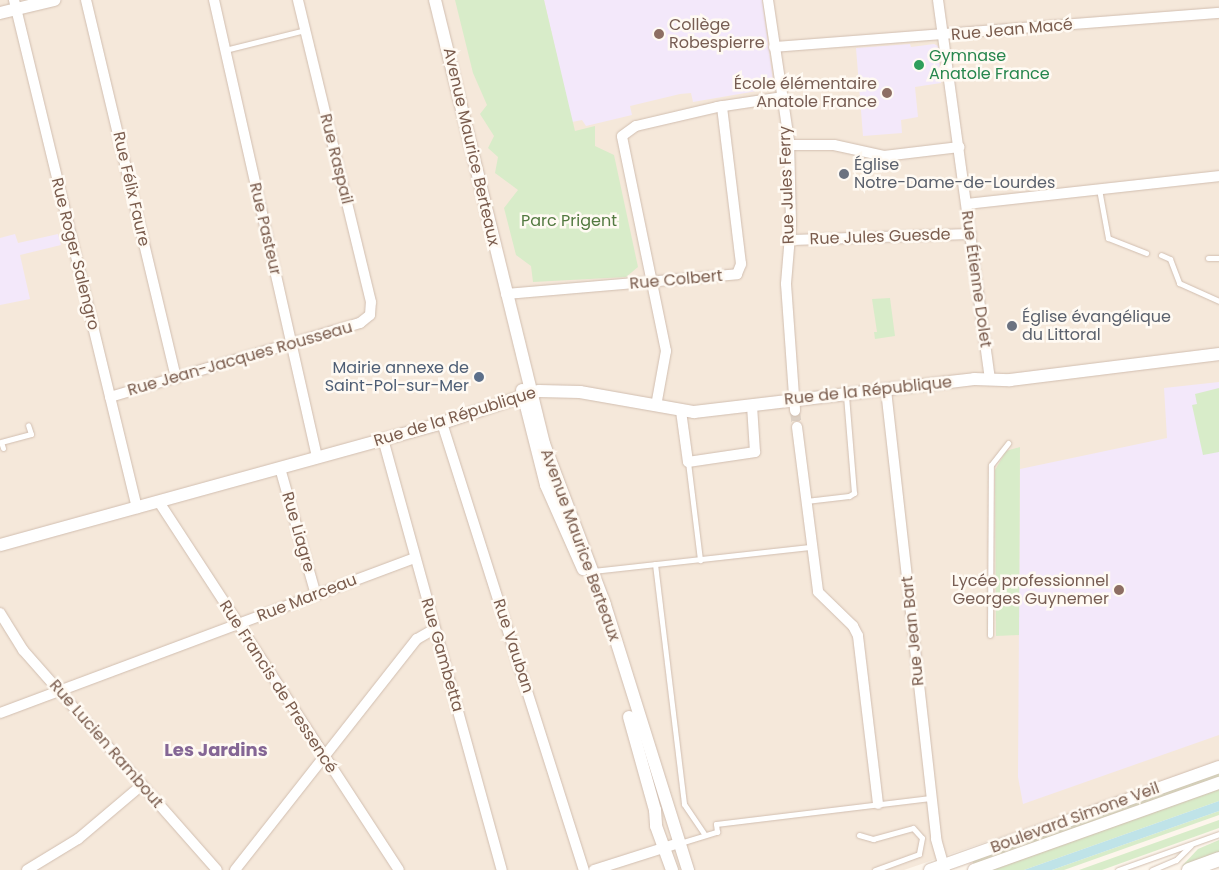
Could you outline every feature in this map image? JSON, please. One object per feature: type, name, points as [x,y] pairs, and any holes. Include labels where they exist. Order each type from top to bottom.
[{"type":"main road","points":[[1188,870],[1219,859]]},
{"type":"main road","points":[[1210,870],[1219,867]]},
{"type":"street","points":[[0,13],[15,5],[54,0]]},
{"type":"street","name":"Rue Félix Faure","points":[[86,0],[176,378]]},
{"type":"street","name":"Rue Pasteur","points":[[214,0],[317,458]]},
{"type":"street","name":"Rue Raspail","points":[[298,0],[370,302],[368,317]]},
{"type":"street","name":"Avenue Maurice Berteaux","points":[[435,0],[442,19]]},
{"type":"street","name":"Avenue Maurice Berteaux","points":[[440,0],[442,19],[527,394],[589,572],[688,870]]},
{"type":"street","name":"Rue Jules Ferry","points":[[768,0],[790,145],[790,240],[786,284],[794,406]]},
{"type":"street","name":"Rue Étienne Dolet","points":[[938,0],[990,379]]},
{"type":"street","name":"Rue Roger Salengro","points":[[15,5],[137,508]]},
{"type":"street","name":"Rue Jean Macé","points":[[774,47],[943,36],[1219,13]]},
{"type":"street","points":[[656,406],[666,354],[654,282],[622,136],[636,126],[722,106],[783,97]]},
{"type":"street","name":"Rue Colbert","points":[[507,299],[734,275],[740,269],[722,106]]},
{"type":"street","points":[[790,145],[834,145],[884,156],[959,147]]},
{"type":"street","points":[[967,204],[1219,176]]},
{"type":"street","name":"Rue Jules Guesde","points":[[790,240],[971,234]]},
{"type":"street","name":"Rue Jean-Jacques Rousseau","points":[[110,397],[360,323],[368,317]]},
{"type":"street","name":"Rue de la République","points":[[0,545],[317,458],[442,422],[527,394],[580,392],[681,411],[752,405],[794,406],[846,395],[886,390],[990,379],[1010,380],[1219,354]]},
{"type":"street","name":"Rue Jean Bart","points":[[886,390],[937,844],[944,868]]},
{"type":"street","points":[[681,411],[688,462],[755,452],[752,405]]},
{"type":"street","name":"Rue Vauban","points":[[442,422],[584,870]]},
{"type":"street","points":[[797,427],[820,597],[853,626],[858,636],[878,804]]},
{"type":"street","name":"Rue Gambetta","points":[[383,439],[502,870]]},
{"type":"street","name":"Rue Liagre","points":[[280,468],[316,595]]},
{"type":"street","name":"Rue Francis de Pressencé","points":[[159,502],[399,870]]},
{"type":"street","name":"Rue Marceau","points":[[0,713],[415,558]]},
{"type":"street","name":"Avenue Maurice Berteaux","points":[[589,572],[664,848],[672,870]]},
{"type":"street","name":"Rue Lucien Rambout","points":[[0,613],[20,646],[218,870]]},
{"type":"street","points":[[235,870],[417,639],[434,629]]},
{"type":"street","name":"Boulevard Simone Veil","points":[[930,870],[944,868],[1219,767]]},
{"type":"street","name":"Boulevard Simone Veil","points":[[974,870],[1219,783]]},
{"type":"street","points":[[27,870],[78,839],[142,784]]},
{"type":"street","points":[[594,870],[678,843]]},
{"type":"lane","points":[[225,50],[305,30]]},
{"type":"lane","points":[[1099,189],[1108,238],[1146,253]]},
{"type":"lane","points":[[1161,255],[1170,259],[1179,283],[1219,301]]},
{"type":"lane","points":[[1208,258],[1219,258]]},
{"type":"lane","points":[[806,500],[849,496],[854,493],[846,395]]},
{"type":"lane","points":[[3,448],[1,442],[30,434],[28,425]]},
{"type":"lane","points":[[990,635],[991,465],[1008,443]]},
{"type":"lane","points":[[688,462],[700,560]]},
{"type":"lane","points":[[589,572],[812,547]]},
{"type":"lane","points":[[655,564],[684,807],[705,836]]},
{"type":"lane","points":[[678,843],[717,832],[716,824],[932,798]]},
{"type":"lane","points":[[859,835],[873,839],[913,828],[922,838],[922,850],[918,855],[875,870]]},
{"type":"lane","points":[[1118,870],[1219,834]]},
{"type":"lane","points":[[1152,870],[1176,860],[1193,843]]},
{"type":"shaded area","points":[[0,0],[1219,0],[1219,762],[904,870],[0,870]]},
{"type":"shaded area","name":"Collège Robespierre","points":[[544,0],[762,0],[774,88],[693,102],[691,93],[680,94],[630,106],[632,115],[586,126],[582,120],[572,122]]},
{"type":"shaded area","name":"École élémentaire Anatole France","points":[[910,44],[911,47],[934,44],[938,46],[941,83],[915,87],[918,117],[901,120],[902,133],[863,136],[856,48]]},
{"type":"shaded area","points":[[15,234],[18,243],[58,234],[61,245],[20,255],[30,299],[0,305],[0,238]]},
{"type":"shaded area","name":"Lycée professionnel Georges Guynemer","points":[[1219,382],[1219,735],[1023,804],[1018,777],[1020,469],[1167,438],[1164,388]]},
{"type":"green space","name":"Parc Prigent","points":[[455,0],[544,0],[575,131],[595,126],[595,146],[614,155],[638,267],[626,277],[533,282],[531,266],[516,255],[504,208],[518,190],[495,173],[498,157],[488,148],[494,136],[480,114],[487,105],[473,73]]},
{"type":"green space","points":[[890,298],[895,336],[875,339],[874,332],[877,332],[872,299]]},
{"type":"green space","points":[[1219,388],[1219,452],[1203,455],[1192,405],[1197,404],[1195,394]]},
{"type":"green space","points":[[1020,447],[1019,635],[996,636],[995,470],[1006,451]]},
{"type":"green space","points":[[1219,772],[1219,777],[974,865],[972,860]]},
{"type":"green space","points":[[1219,788],[1219,801],[1024,870],[987,870]]},
{"type":"green space","points":[[1219,811],[1219,815],[1064,870],[1052,870]]},
{"type":"green space","points":[[1219,820],[1219,828],[1102,870],[1079,870]]},
{"type":"green space","points":[[1219,840],[1219,853],[1182,866],[1198,849]]},
{"type":"water","points":[[1219,801],[1219,811],[1052,870],[1024,870]]},
{"type":"tunnel","points":[[795,411],[797,427]]},
{"type":"place","name":"Collège Robespierre","points":[[659,34]]},
{"type":"place","name":"Gymnase Anatole France","points":[[919,65]]},
{"type":"place","name":"École élémentaire Anatole France","points":[[887,93]]},
{"type":"place","name":"Église Notre-Dame-de-Lourdes","points":[[844,174]]},
{"type":"place","name":"Église évangélique du Littoral","points":[[1012,326]]},
{"type":"place","name":"Mairie annexe de Saint-Pol-sur-Mer","points":[[479,377]]},
{"type":"place","name":"Lycée professionnel Georges Guynemer","points":[[1119,590]]},
{"type":"district","name":"Les Jardins","points":[[216,750]]}]
